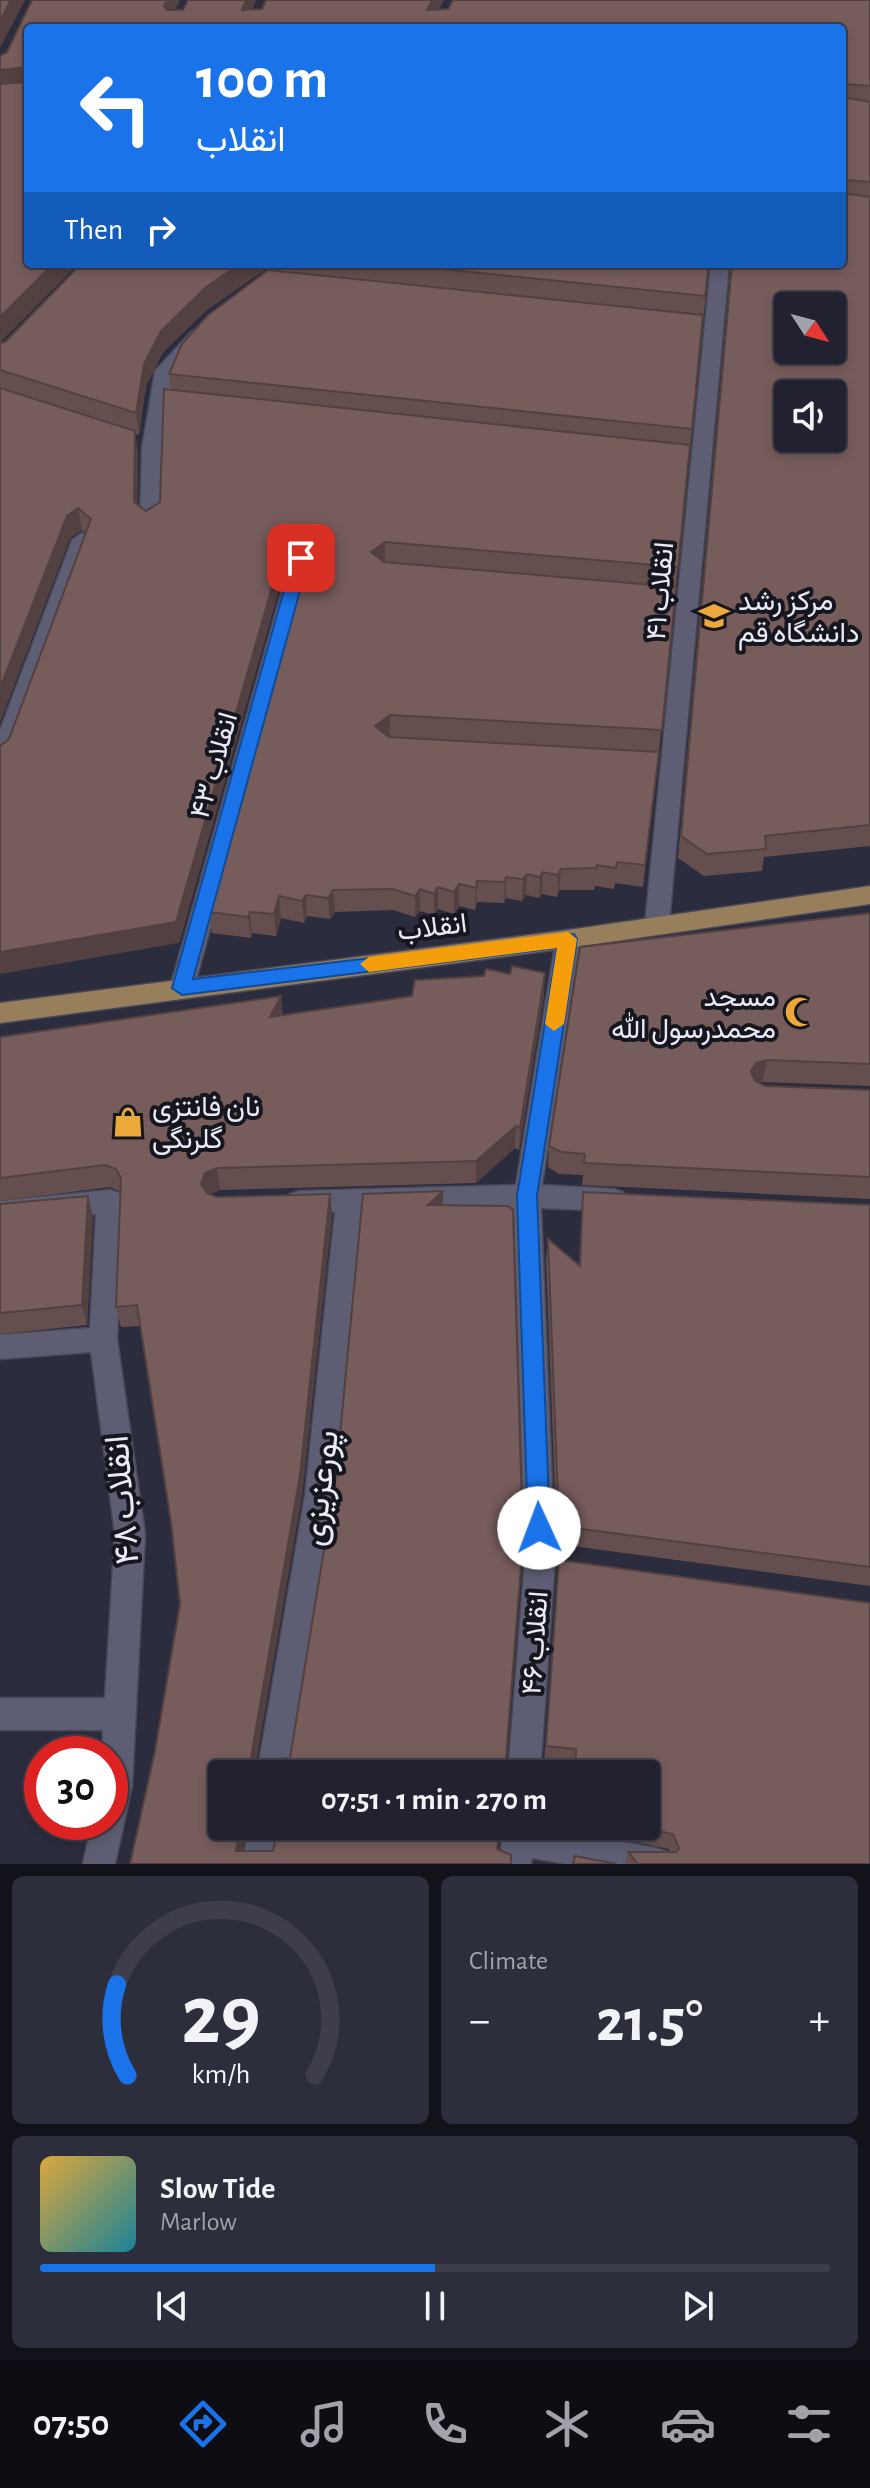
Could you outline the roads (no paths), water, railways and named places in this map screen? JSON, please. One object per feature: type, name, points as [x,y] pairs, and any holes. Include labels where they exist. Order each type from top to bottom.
[{"type":"main road","name":"انقلاب","points":[[0,1013],[568,939],[870,895]]},
{"type":"street","points":[[242,300],[284,268]]},
{"type":"street","name":"انقلاب ۴۱","points":[[657,924],[664,763],[703,326],[719,268]]},
{"type":"street","points":[[266,281],[296,284]]},
{"type":"street","points":[[150,524],[145,445],[166,402],[164,371],[184,347],[219,319]]},
{"type":"street","points":[[0,760],[82,540]]},
{"type":"street","name":"انقلاب ۴۳","points":[[182,988],[301,558]]},
{"type":"street","name":"انقلاب ۴۶","points":[[525,1760],[540,1559],[527,1196],[568,939]]},
{"type":"street","points":[[277,1203],[527,1196],[636,1201]]},
{"type":"street","name":"انقلاب ۴۸","points":[[0,1212],[110,1201],[103,1339],[130,1534],[119,1736]]},
{"type":"street","name":"پورعزیزی","points":[[275,1760],[320,1495],[349,1201]]},
{"type":"street","points":[[0,1347],[103,1339]]},
{"type":"street","points":[[540,1559],[572,1563]]},
{"type":"street","points":[[0,1714],[120,1714]]},
{"type":"street","points":[[99,1864],[104,1840]]},
{"type":"street","points":[[258,1864],[262,1840]]},
{"type":"street","points":[[518,1843],[656,1864]]},
{"type":"place","name":"مرکز رشد دانشگاه قم","points":[[714,616]]},
{"type":"place","name":"مسجد محمدرسول الله","points":[[800,1012]]},
{"type":"place","name":"نان فانتزی گلرنگی","points":[[128,1122]]}]
